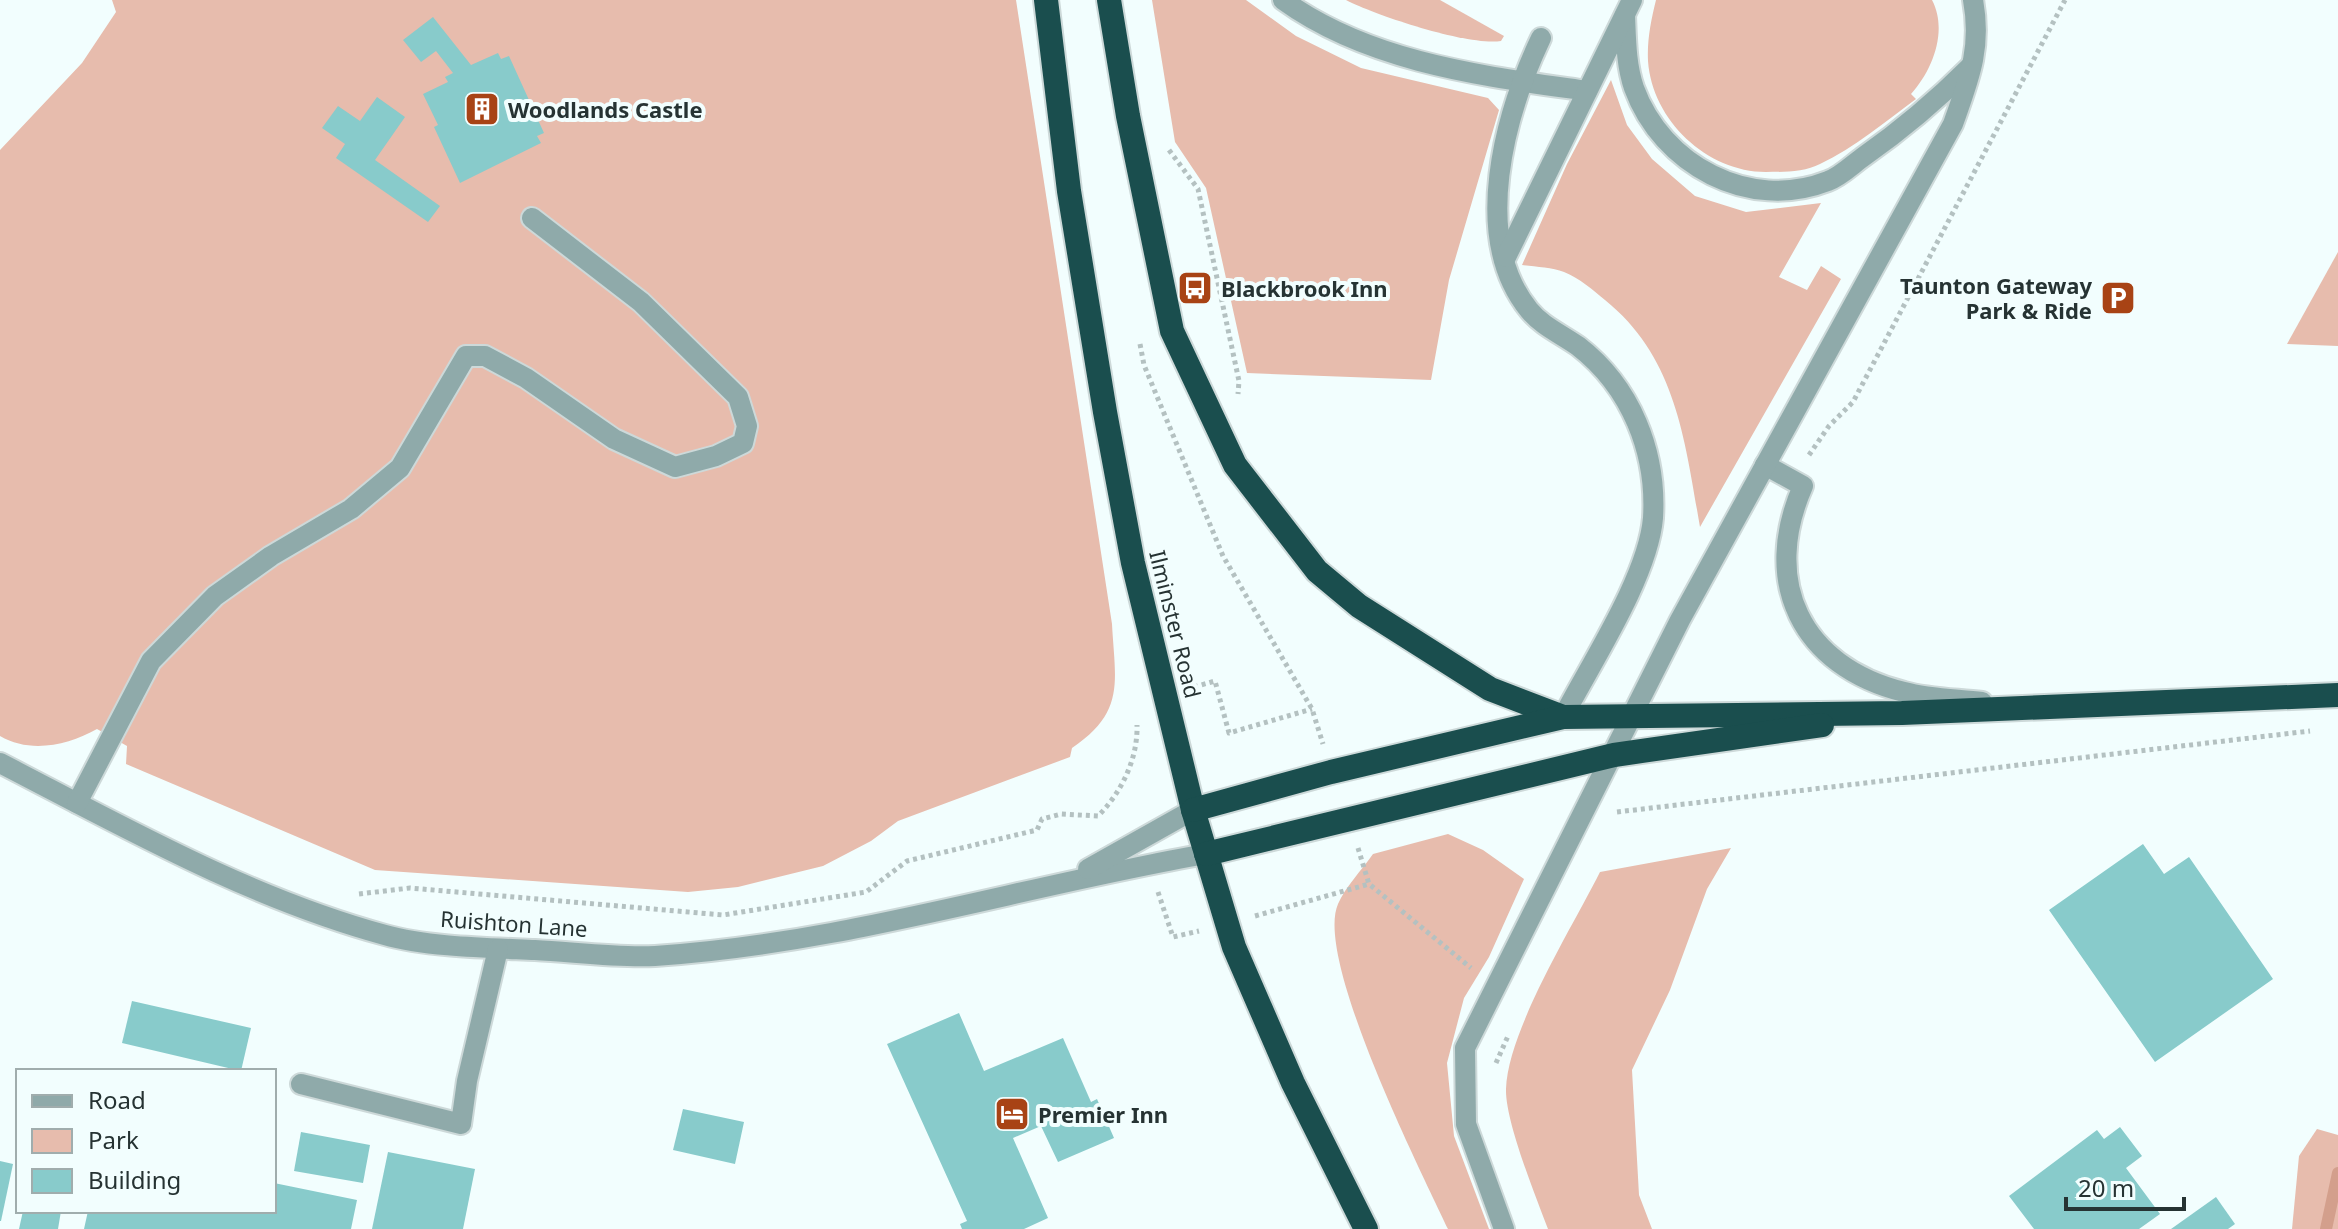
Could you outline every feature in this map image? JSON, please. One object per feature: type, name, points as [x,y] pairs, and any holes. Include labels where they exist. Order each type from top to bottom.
[{"type":"highway","name":"Ilminster Road","points":[[1046,0],[1069,191],[1105,412],[1133,563],[1193,810],[1234,947],[1293,1083],[1366,1229]]},
{"type":"highway","points":[[1109,0],[1128,116],[1172,331],[1235,465],[1317,571],[1359,606],[1490,689],[1563,717]]},
{"type":"highway","points":[[1193,810],[1331,772],[1563,717],[1633,713],[1902,713],[2338,695]]},
{"type":"highway","points":[[1206,854],[1614,755],[1902,713]]},
{"type":"street","points":[[1283,0],[1346,35],[1438,67],[1587,91]]},
{"type":"street","points":[[1504,1229],[1466,1124],[1465,1048],[1633,713],[1765,465],[1953,124],[1974,64],[1979,30],[1973,0]]},
{"type":"street","points":[[1506,257],[1628,8]]},
{"type":"street","points":[[1628,8],[1633,86],[1646,115],[1666,142],[1713,177],[1761,190],[1794,190],[1830,181],[1921,116],[1974,64]]},
{"type":"street","points":[[1541,38],[1521,81],[1496,183],[1498,229],[1518,295],[1531,313],[1578,347],[1623,395],[1649,455],[1653,488],[1653,521],[1645,553],[1563,717]]},
{"type":"street","points":[[77,803],[151,661],[215,596],[271,556],[351,509],[400,468],[466,356],[485,356],[526,378],[614,439],[675,467],[716,456],[743,443],[747,426],[738,397],[641,302],[532,218]]},
{"type":"street","points":[[1765,465],[1803,486],[1788,526],[1784,568],[1790,598],[1804,625],[1825,650],[1849,669],[1905,693],[2022,707]]},
{"type":"street","name":"Ruishton Lane","points":[[0,763],[185,859],[319,912],[387,936],[498,949],[651,956],[731,949],[832,934],[1206,854]]},
{"type":"street","name":"Ruishton Lane","points":[[1056,884],[1115,856],[1193,810]]},
{"type":"street","points":[[301,1084],[461,1124],[467,1081],[498,949]]},
{"type":"path","points":[[1795,481],[1829,426],[1853,402],[2065,0]]},
{"type":"path","points":[[1167,148],[1198,189],[1239,381],[1237,409]]},
{"type":"path","points":[[1312,709],[1331,772]]},
{"type":"path","points":[[1584,816],[2322,730]]},
{"type":"path","points":[[1349,818],[1369,884],[1447,951],[1496,986]]},
{"type":"path","points":[[319,912],[350,895],[410,888],[723,915],[866,892],[907,861],[1037,830]]},
{"type":"path","points":[[1494,1069],[1511,1029]]},
{"type":"green space","points":[[112,0],[1016,0],[1112,624],[1115,679],[1109,708],[1101,721],[1072,748],[1070,757],[898,821],[871,841],[823,866],[738,887],[688,892],[375,870],[126,764],[127,746],[97,729],[62,743],[37,746],[12,742],[0,736],[0,150],[82,63],[116,12]]},
{"type":"green space","points":[[1152,0],[1246,0],[1296,36],[1361,68],[1488,98],[1499,110],[1449,280],[1431,380],[1247,373],[1206,188],[1175,142]]},
{"type":"green space","points":[[1346,0],[1440,0],[1504,36],[1501,41],[1467,39],[1400,21]]},
{"type":"green space","points":[[1656,0],[1932,0],[1939,24],[1938,37],[1932,62],[1911,94],[1916,99],[1857,142],[1833,158],[1808,169],[1780,172],[1744,170],[1723,163],[1686,139],[1660,103],[1648,61]]},
{"type":"green space","points":[[1611,80],[1627,125],[1652,159],[1695,196],[1746,212],[1821,203],[1779,277],[1807,290],[1821,266],[1841,279],[1700,527],[1674,403],[1648,348],[1629,323],[1580,281],[1559,270],[1522,265],[1567,164]]},
{"type":"green space","points":[[2338,252],[2338,346],[2287,344]]},
{"type":"green space","points":[[1448,834],[1483,850],[1524,879],[1489,957],[1464,998],[1447,1063],[1454,1136],[1489,1229],[1448,1229],[1395,1115],[1355,1016],[1341,970],[1335,931],[1338,904],[1373,854]]},
{"type":"green space","points":[[1731,848],[1707,889],[1670,990],[1632,1070],[1639,1195],[1652,1229],[1548,1229],[1510,1120],[1506,1089],[1509,1065],[1518,1038],[1543,979],[1600,872]]},
{"type":"green space","points":[[2317,1129],[2338,1135],[2338,1229],[2292,1229],[2299,1156]]},
{"type":"building","name":"Woodlands Castle","points":[[433,17],[471,65],[498,53],[501,59],[509,56],[544,133],[537,136],[541,143],[460,183],[434,127],[438,125],[423,94],[448,82],[445,77],[453,73],[436,51],[421,62],[403,40]]},
{"type":"building","points":[[377,97],[405,117],[375,160],[440,206],[428,222],[336,158],[345,144],[322,128],[338,106],[360,121]]},
{"type":"building","points":[[2143,844],[2164,874],[2189,857],[2273,979],[2155,1062],[2049,910]]},
{"type":"building","points":[[132,1001],[251,1028],[241,1069],[122,1043]]},
{"type":"building","name":"Premier Inn","points":[[959,1013],[984,1071],[1063,1038],[1091,1102],[1097,1099],[1114,1138],[1058,1162],[1041,1126],[1013,1138],[1048,1218],[1024,1229],[962,1229],[960,1224],[967,1221],[887,1044]]},
{"type":"building","points":[[683,1109],[744,1122],[735,1164],[673,1150]]},
{"type":"building","points":[[2120,1127],[2142,1156],[2126,1168],[2160,1214],[2139,1229],[2034,1229],[2009,1196],[2097,1130],[2104,1139]]},
{"type":"building","points":[[301,1132],[370,1145],[363,1183],[294,1171]]},
{"type":"building","points":[[388,1152],[475,1169],[463,1229],[372,1229]]},
{"type":"building","points":[[0,1161],[13,1164],[1,1221],[0,1221]]},
{"type":"building","points":[[276,1183],[357,1200],[351,1229],[84,1229],[88,1213],[276,1213]]},
{"type":"building","points":[[2216,1197],[2235,1224],[2228,1229],[2171,1229]]},
{"type":"building","points":[[23,1213],[61,1213],[58,1229],[19,1229]]},
{"type":"waterway","points":[[2326,1229],[2338,1173]]},
{"type":"place","name":"Woodlands Castle","points":[[482,109]]},
{"type":"place","name":"Blackbrook Inn","points":[[1195,288]]},
{"type":"place","name":"Taunton Gateway Park & Ride","points":[[2118,298]]},
{"type":"place","name":"Premier Inn","points":[[1012,1114]]}]
